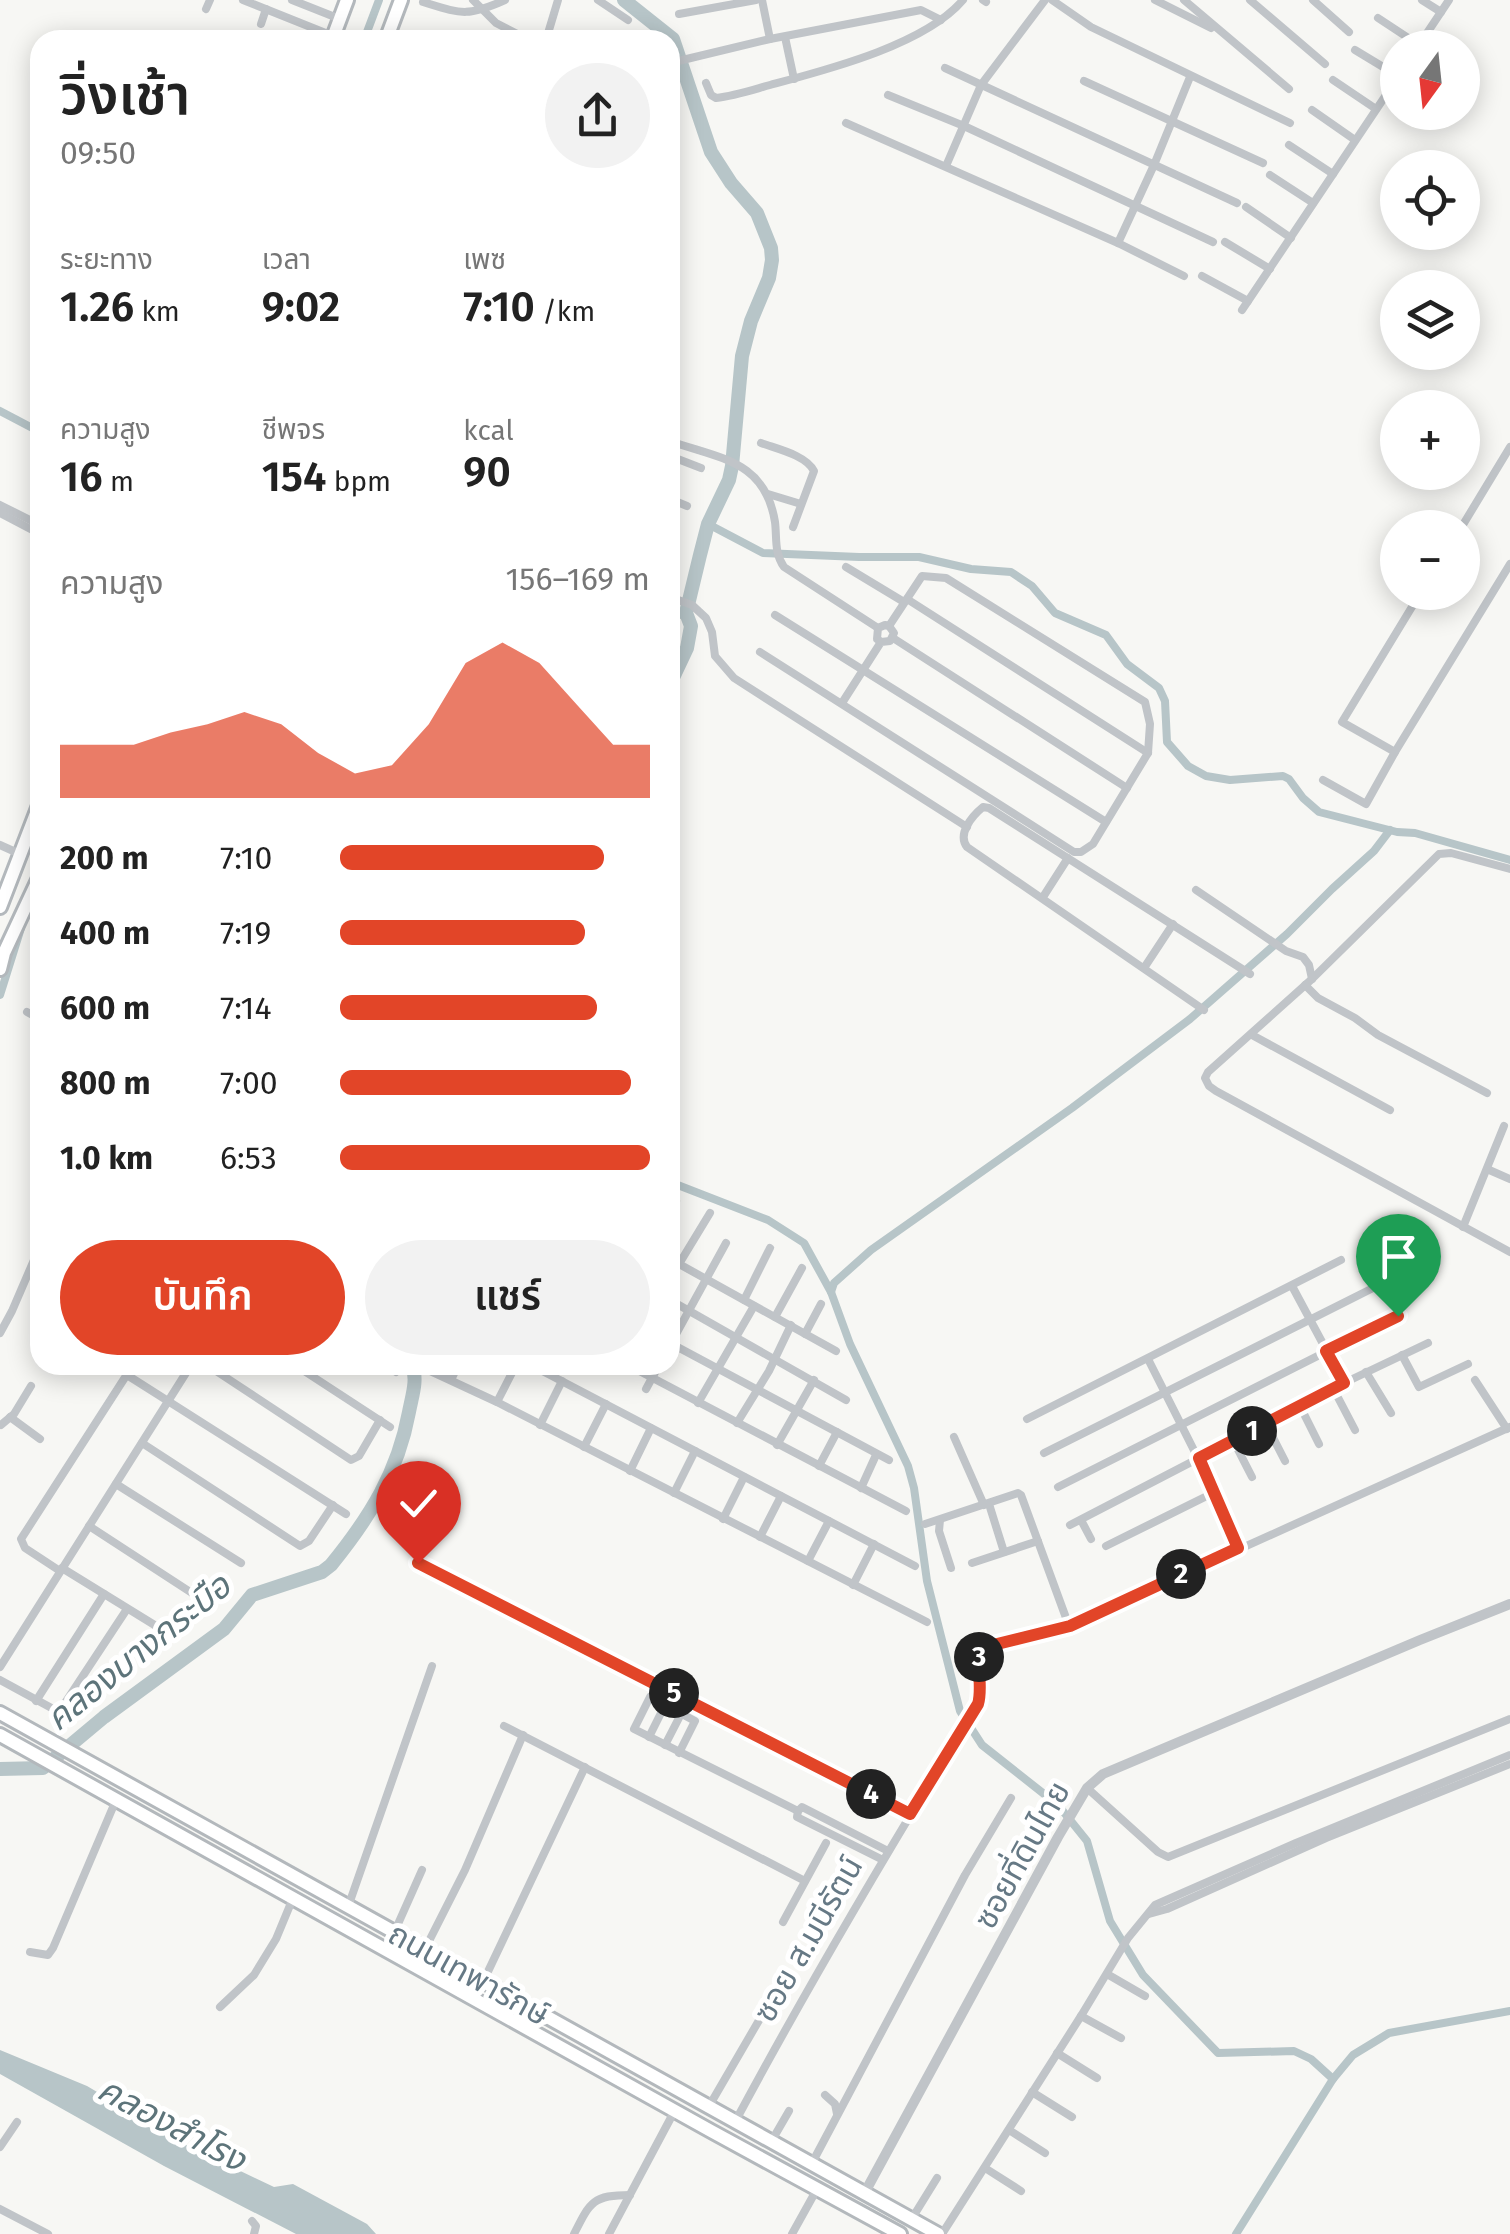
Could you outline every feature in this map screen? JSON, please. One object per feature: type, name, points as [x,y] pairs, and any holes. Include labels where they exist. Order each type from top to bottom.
[{"type":"main road","points":[[335,30],[347,0]]},
{"type":"main road","points":[[390,30],[401,0]]},
{"type":"main road","points":[[0,908],[30,828]]},
{"type":"main road","points":[[0,970],[30,898]]},
{"type":"main road","name":"ถนนเทพารักษ์","points":[[0,1714],[940,2234]]},
{"type":"main road","name":"ถนนเทพารักษ์","points":[[0,1735],[817,2189],[872,2228],[900,2234]]},
{"type":"street","points":[[243,0],[313,30]]},
{"type":"street","points":[[292,0],[340,19]]},
{"type":"street","points":[[473,0],[496,23],[510,30]]},
{"type":"street","points":[[423,2],[470,14],[505,0]]},
{"type":"street","points":[[549,30],[558,0]]},
{"type":"street","points":[[598,0],[628,20]]},
{"type":"street","points":[[679,14],[759,0],[770,40]]},
{"type":"street","points":[[706,84],[710,95],[716,98],[794,79],[902,41],[941,20],[963,0]]},
{"type":"street","points":[[946,166],[982,85],[1049,0],[1091,27],[1290,124]]},
{"type":"street","points":[[1155,0],[1224,34]]},
{"type":"street","points":[[1184,0],[1289,89]]},
{"type":"street","points":[[1250,0],[1325,64]]},
{"type":"street","points":[[1313,0],[1349,32]]},
{"type":"street","points":[[1422,0],[1441,12]]},
{"type":"street","points":[[1429,30],[1449,0]]},
{"type":"street","points":[[261,24],[266,10]]},
{"type":"street","points":[[680,60],[921,10],[941,20]]},
{"type":"street","points":[[1378,18],[1395,30]]},
{"type":"street","points":[[785,36],[794,79]]},
{"type":"street","points":[[1355,50],[1380,66]]},
{"type":"street","points":[[945,68],[1241,205],[1291,238]]},
{"type":"street","points":[[1118,242],[1190,77]]},
{"type":"street","points":[[1332,80],[1376,109]]},
{"type":"street","points":[[1084,82],[1262,163]]},
{"type":"street","points":[[888,95],[964,126],[1213,242]]},
{"type":"street","points":[[1242,310],[1380,103]]},
{"type":"street","points":[[1312,110],[1355,140]]},
{"type":"street","points":[[846,122],[1118,242],[1184,276]]},
{"type":"street","points":[[1289,145],[1334,174]]},
{"type":"street","points":[[1270,175],[1314,204]]},
{"type":"street","points":[[1226,242],[1270,268]]},
{"type":"street","points":[[1202,276],[1248,301]]},
{"type":"street","points":[[761,442],[810,462],[814,471],[792,527]]},
{"type":"street","points":[[680,445],[741,467],[758,478],[768,494],[774,517],[777,555],[791,574],[878,628]]},
{"type":"street","points":[[1472,510],[1510,447]]},
{"type":"street","points":[[680,460],[701,468]]},
{"type":"street","points":[[768,494],[801,504]]},
{"type":"street","points":[[680,504],[687,506]]},
{"type":"street","points":[[0,509],[30,521]]},
{"type":"street","points":[[0,509],[30,528]]},
{"type":"street","points":[[1323,780],[1366,804],[1510,564]]},
{"type":"street","points":[[846,566],[1148,753]]},
{"type":"street","points":[[760,652],[1074,852],[1092,844],[1148,753],[1150,724],[1140,696],[946,578],[922,576],[890,626]]},
{"type":"street","points":[[680,599],[706,618],[715,656],[734,678],[966,827]]},
{"type":"street","points":[[1395,752],[1342,722],[1410,610]]},
{"type":"street","points":[[775,615],[1106,822]]},
{"type":"street","points":[[878,628],[890,626]]},
{"type":"street","points":[[890,626],[893,638]]},
{"type":"street","points":[[878,628],[877,638],[881,642]]},
{"type":"street","points":[[881,642],[893,638]]},
{"type":"street","points":[[893,638],[1126,788]]},
{"type":"street","points":[[842,703],[881,642]]},
{"type":"street","points":[[1204,1010],[967,847],[963,841],[966,827],[977,812],[982,807],[989,808],[1250,974]]},
{"type":"street","points":[[0,845],[20,854]]},
{"type":"street","points":[[1510,869],[1451,852],[1439,854],[1205,1078],[1209,1086],[1510,1252]]},
{"type":"street","points":[[1043,898],[1068,858]]},
{"type":"street","points":[[1196,890],[1286,951],[1303,957],[1318,998],[1487,1093]]},
{"type":"street","points":[[1144,968],[1173,924]]},
{"type":"street","points":[[26,1012],[30,1014]]},
{"type":"street","points":[[1252,1035],[1390,1110]]},
{"type":"street","points":[[1463,1226],[1504,1126]]},
{"type":"street","points":[[1487,1169],[1510,1179]]},
{"type":"street","points":[[680,1262],[710,1213]]},
{"type":"street","points":[[680,1326],[726,1243]]},
{"type":"street","points":[[744,1300],[770,1248]]},
{"type":"street","points":[[1028,1419],[1341,1260]]},
{"type":"street","points":[[680,1265],[836,1351]]},
{"type":"street","points":[[775,1317],[802,1268]]},
{"type":"street","points":[[0,1333],[30,1269]]},
{"type":"street","points":[[1292,1286],[1344,1383]]},
{"type":"street","points":[[1044,1453],[1375,1287]]},
{"type":"street","points":[[805,1334],[821,1304]]},
{"type":"street","points":[[0,1306],[12,1311]]},
{"type":"street","points":[[680,1306],[846,1400]]},
{"type":"street","points":[[698,1403],[754,1306]]},
{"type":"street","points":[[1058,1487],[1398,1316]]},
{"type":"street","points":[[737,1424],[791,1325]]},
{"type":"street","points":[[1070,1525],[1428,1343]]},
{"type":"street","points":[[680,1349],[890,1460]]},
{"type":"street","points":[[1402,1355],[1420,1387],[1468,1364]]},
{"type":"street","points":[[1148,1359],[1199,1458],[1238,1548]]},
{"type":"street","points":[[1366,1372],[1390,1413]]},
{"type":"street","points":[[174,1638],[24,1548],[21,1539],[126,1375],[346,1514]]},
{"type":"street","points":[[0,1667],[185,1375]]},
{"type":"street","points":[[222,1375],[351,1460],[358,1456],[380,1420]]},
{"type":"street","points":[[310,1375],[390,1426]]},
{"type":"street","points":[[440,1375],[927,1622]]},
{"type":"street","points":[[451,1380],[453,1375]]},
{"type":"street","points":[[497,1402],[511,1375]]},
{"type":"street","points":[[551,1375],[915,1566]]},
{"type":"street","points":[[644,1375],[906,1512]]},
{"type":"street","points":[[646,1388],[653,1375]]},
{"type":"street","points":[[777,1445],[814,1380]]},
{"type":"street","points":[[925,1524],[1021,1494],[1070,1626],[1508,1428],[1475,1380]]},
{"type":"street","points":[[540,1425],[562,1381]]},
{"type":"street","points":[[0,1426],[31,1386]]},
{"type":"street","points":[[1334,1388],[1355,1430]]},
{"type":"street","points":[[584,1448],[606,1404]]},
{"type":"street","points":[[1300,1406],[1319,1444]]},
{"type":"street","points":[[10,1417],[40,1438]]},
{"type":"street","points":[[1266,1424],[1285,1462]]},
{"type":"street","points":[[630,1470],[652,1428]]},
{"type":"street","points":[[818,1466],[836,1432]]},
{"type":"street","points":[[954,1437],[1004,1552]]},
{"type":"street","points":[[1234,1440],[1252,1477]]},
{"type":"street","points":[[142,1443],[300,1546],[308,1541],[333,1505]]},
{"type":"street","points":[[674,1493],[695,1451]]},
{"type":"street","points":[[861,1488],[876,1455]]},
{"type":"street","points":[[724,1518],[744,1477]]},
{"type":"street","points":[[116,1484],[241,1563]]},
{"type":"street","points":[[1106,1546],[1215,1492]]},
{"type":"street","points":[[760,1537],[781,1496]]},
{"type":"street","points":[[940,1520],[939,1531],[951,1568]]},
{"type":"street","points":[[1081,1520],[1091,1539]]},
{"type":"street","points":[[808,1561],[829,1521]]},
{"type":"street","points":[[89,1526],[198,1597]]},
{"type":"street","points":[[972,1563],[1038,1541]]},
{"type":"street","points":[[853,1585],[874,1544]]},
{"type":"street","points":[[418,1563],[910,1814]]},
{"type":"street","points":[[36,1700],[104,1594]]},
{"type":"street","name":"ซอยที่ดินไทย","points":[[864,2194],[1088,1788],[1103,1774],[1510,1604]]},
{"type":"street","points":[[0,1680],[58,1711],[127,1609]]},
{"type":"street","name":"ซอย ส.มนีรัตน์","points":[[734,2122],[804,1994],[974,1711],[982,1694],[982,1650],[1070,1626]]},
{"type":"street","points":[[348,1907],[432,1666]]},
{"type":"street","points":[[679,1753],[695,1721],[650,1697],[634,1729],[679,1753],[798,1810],[802,1807],[885,1856]]},
{"type":"street","points":[[649,1737],[665,1705]]},
{"type":"street","points":[[665,1745],[681,1714]]},
{"type":"street","points":[[1088,1788],[1168,1857],[1510,1719]]},
{"type":"street","points":[[504,1726],[805,1881]]},
{"type":"street","points":[[424,1950],[465,1870],[523,1735]]},
{"type":"street","points":[[1486,1770],[1510,1756]]},
{"type":"street","points":[[940,2234],[986,2168],[1128,1938],[1149,1914],[1350,1825],[1510,1764]]},
{"type":"street","points":[[483,1982],[585,1766]]},
{"type":"street","points":[[811,2165],[965,1875],[1012,1798]]},
{"type":"street","points":[[30,1952],[48,1955],[53,1948],[116,1800]]},
{"type":"street","points":[[783,1922],[826,1842]]},
{"type":"street","points":[[394,1933],[422,1870]]},
{"type":"street","points":[[220,2007],[254,1975],[276,1939],[293,1898]]},
{"type":"street","points":[[1107,1974],[1145,1996]]},
{"type":"street","points":[[708,2108],[765,2010]]},
{"type":"street","points":[[1082,2016],[1121,2038]]},
{"type":"street","points":[[1058,2053],[1097,2078]]},
{"type":"street","points":[[1032,2092],[1072,2117]]},
{"type":"street","points":[[825,2095],[837,2108],[837,2119]]},
{"type":"street","points":[[609,2234],[676,2110]]},
{"type":"street","points":[[771,2142],[788,2111]]},
{"type":"street","points":[[0,2147],[17,2122]]},
{"type":"street","points":[[1009,2130],[1045,2154]]},
{"type":"street","points":[[986,2168],[1021,2192]]},
{"type":"street","points":[[910,2220],[936,2178]]},
{"type":"street","points":[[792,2234],[817,2189]]},
{"type":"street","points":[[574,2234],[598,2198],[630,2195]]},
{"type":"street","points":[[0,2209],[47,2234]]},
{"type":"street","points":[[252,2221],[256,2226],[254,2234]]},
{"type":"shaded area","points":[[0,2050],[87,2086],[109,2099],[107,2107],[274,2187],[293,2184],[367,2224],[376,2234],[296,2234],[0,2074]]},
{"type":"waterway","points":[[368,30],[379,0]]},
{"type":"waterway","name":"คลองบางกระบือ","points":[[624,0],[662,30]]},
{"type":"waterway","name":"คลองบางกระบือ","points":[[680,60],[711,152],[757,213],[772,260],[742,356],[732,466],[708,524],[686,613],[691,626],[680,663]]},
{"type":"waterway","points":[[0,411],[30,427]]},
{"type":"waterway","points":[[708,524],[763,553],[919,557],[971,569],[1011,572],[1032,586],[1055,613],[1106,635],[1127,664],[1159,688],[1165,701],[1167,742],[1188,766],[1206,776],[1230,780],[1283,776],[1319,812],[1415,833],[1510,860]]},
{"type":"waterway","points":[[680,615],[686,613]]},
{"type":"waterway","points":[[1333,2079],[1311,2059],[1294,2051],[1218,2053],[1143,1975],[1110,1921],[1087,1841],[1058,1805],[982,1745],[960,1711],[927,1581],[908,1466],[850,1344],[831,1292],[834,1283],[871,1250],[1190,1019],[1287,934],[1374,851],[1390,830]]},
{"type":"waterway","points":[[0,995],[21,928]]},
{"type":"waterway","points":[[680,1186],[768,1220],[804,1243],[831,1292]]},
{"type":"waterway","name":"คลองบางกระบือ","points":[[0,1769],[43,1768],[104,1717],[224,1629],[252,1595],[322,1572],[331,1565],[370,1511],[390,1474],[404,1434],[414,1375]]},
{"type":"waterway","points":[[1236,2234],[1333,2079],[1353,2055],[1389,2033],[1510,2011]]},
{"type":"route","points":[[418,1563],[910,1814],[978,1704],[982,1694],[982,1650],[1070,1626],[1238,1548],[1199,1458],[1344,1383],[1326,1351],[1398,1316]]},
{"type":"water label","name":"คลองสำโรง","points":[[172,2124]]}]
